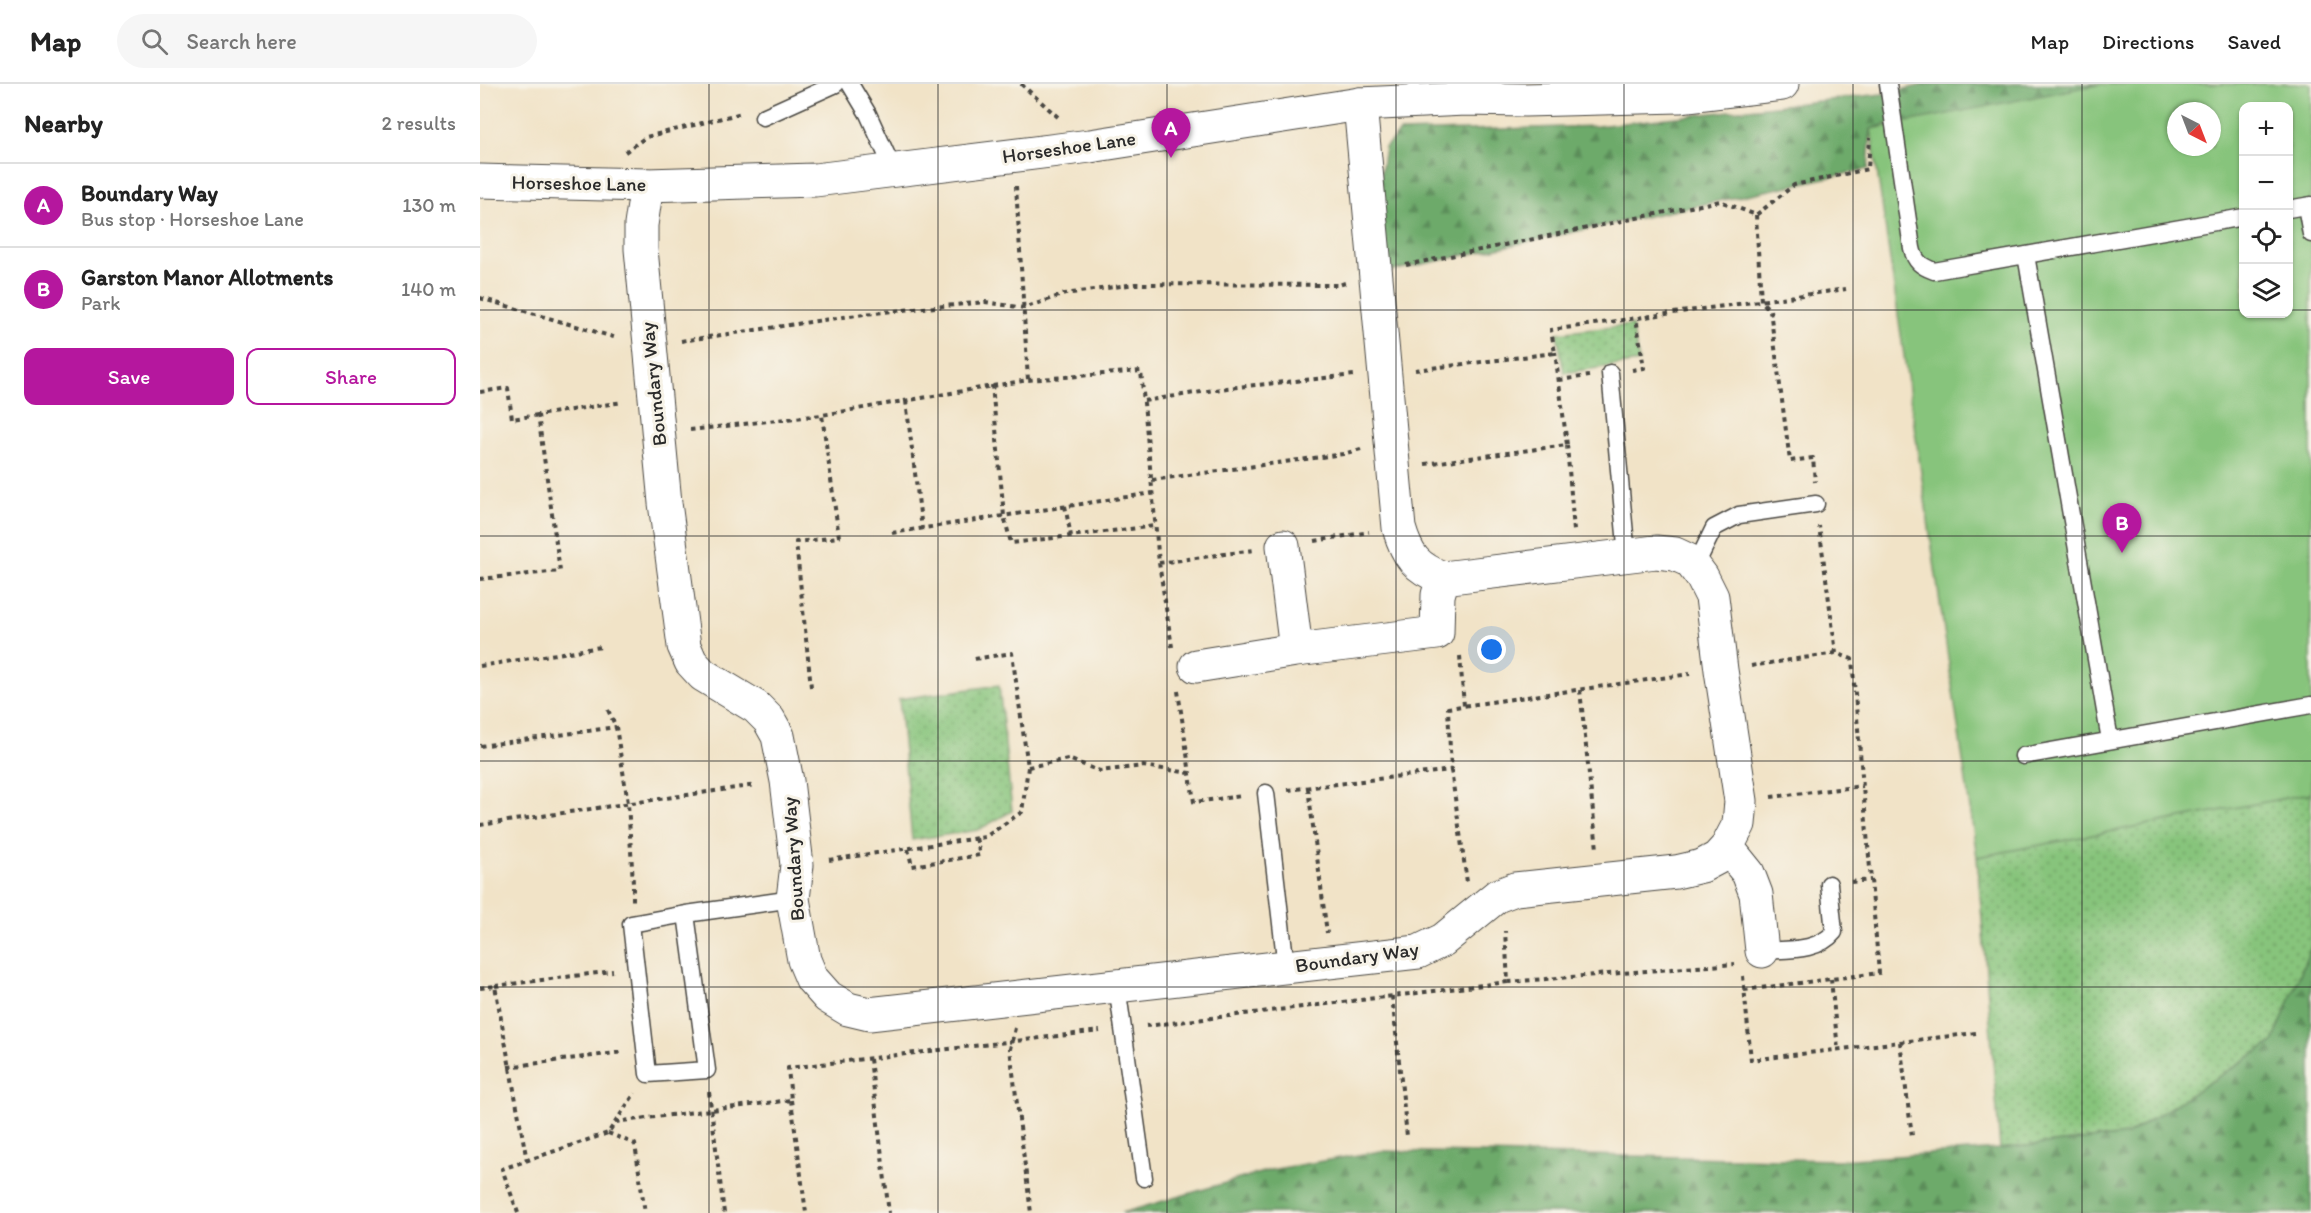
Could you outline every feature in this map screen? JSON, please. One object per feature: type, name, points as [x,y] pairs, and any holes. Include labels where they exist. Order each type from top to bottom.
[{"type":"street","name":"Horseshoe Lane","points":[[480,181],[647,185],[815,180],[1090,146],[1360,104],[1465,99],[1524,92],[1679,96],[1782,84]]},
{"type":"street","points":[[1360,104],[1399,528],[1410,556],[1429,573],[1443,578],[1656,552],[1675,554],[1690,561],[1695,567]]},
{"type":"street","name":"Boundary Way","points":[[647,185],[641,225],[641,249],[665,503],[684,646],[691,662],[703,675],[756,707],[769,720],[778,736],[787,781],[797,865],[793,899],[804,960],[812,979],[828,997],[848,1009],[868,1014],[1117,986],[1285,955],[1418,951],[1443,940],[1502,894],[1515,889],[1676,872],[1702,866],[1717,858],[1727,847],[1739,824],[1741,801],[1720,670],[1712,597],[1695,567]]},
{"type":"street","points":[[1283,546],[1296,650]]},
{"type":"street","points":[[1196,666],[1296,650],[1437,633],[1438,595],[1443,578]]},
{"type":"street","points":[[1727,847],[1748,873],[1756,894],[1752,957]]},
{"type":"lane","points":[[763,117],[836,84]]},
{"type":"lane","points":[[850,84],[868,114],[894,171]]},
{"type":"lane","points":[[1888,84],[1912,248],[1915,259],[1922,267],[1934,271],[2239,218]]},
{"type":"lane","points":[[2293,208],[2309,205],[2311,234]]},
{"type":"lane","points":[[2026,255],[2110,740]]},
{"type":"lane","points":[[1610,373],[1626,545],[1624,557]]},
{"type":"lane","points":[[1695,567],[1714,528],[1739,515],[1816,504]]},
{"type":"lane","points":[[2023,756],[2311,705]]},
{"type":"lane","points":[[1266,793],[1285,955]]},
{"type":"lane","points":[[1752,957],[1814,946],[1826,941],[1834,932],[1829,884]]},
{"type":"lane","points":[[686,914],[707,1070],[648,1074],[632,924],[686,914],[793,899]]},
{"type":"lane","points":[[1117,986],[1144,1178]]},
{"type":"path","points":[[1021,84],[1090,146]]},
{"type":"path","points":[[621,155],[646,137],[744,113],[763,117]]},
{"type":"path","points":[[1756,215],[1794,185],[1868,169],[1871,129],[1893,122]]},
{"type":"path","points":[[1014,155],[1028,380]]},
{"type":"path","points":[[480,297],[649,346],[864,314],[985,302],[1024,308],[1065,294],[1135,284],[1339,285],[1376,272],[1720,201],[1756,215]]},
{"type":"path","points":[[1756,215],[1761,301],[1770,310],[1791,461],[1813,458],[1816,504],[1836,653]]},
{"type":"path","points":[[1577,563],[1567,445],[1551,330],[1846,289]]},
{"type":"path","points":[[1144,400],[1249,385],[1337,376],[1385,374],[1555,353],[1554,349]]},
{"type":"path","points":[[658,434],[822,415],[1028,380],[1141,370],[1160,563]]},
{"type":"path","points":[[992,385],[1004,516],[1011,543],[1156,526]]},
{"type":"path","points":[[480,392],[508,388],[512,419],[625,401],[626,410]]},
{"type":"path","points":[[906,401],[922,529]]},
{"type":"path","points":[[480,579],[560,571],[538,415]]},
{"type":"path","points":[[812,687],[796,542],[839,537],[822,415]]},
{"type":"path","points":[[1151,480],[1343,454],[1353,450],[1392,457],[1567,445]]},
{"type":"path","points":[[892,533],[1153,493]]},
{"type":"path","points":[[1065,507],[1071,536]]},
{"type":"path","points":[[480,666],[601,647]]},
{"type":"path","points":[[797,865],[985,837],[1022,812],[1028,767],[1012,653],[974,659]]},
{"type":"path","points":[[1471,917],[1451,770],[1448,708],[1836,653],[1852,659],[1879,973],[1744,990]]},
{"type":"path","points":[[1580,690],[1600,880]]},
{"type":"path","points":[[608,710],[616,727],[628,803],[633,883],[632,924]]},
{"type":"path","points":[[480,746],[616,727]]},
{"type":"path","points":[[1028,767],[1068,759],[1100,771],[1143,766],[1190,773]]},
{"type":"path","points":[[1194,802],[1451,770]]},
{"type":"path","points":[[480,825],[787,781]]},
{"type":"path","points":[[1741,801],[1863,786]]},
{"type":"path","points":[[1285,955],[1328,938],[1308,788]]},
{"type":"path","points":[[908,849],[912,866],[980,855],[976,838]]},
{"type":"path","points":[[1502,894],[1508,982]]},
{"type":"path","points":[[806,1213],[788,1068],[1508,982],[1752,957],[1744,990],[1751,1060],[1976,1033]]},
{"type":"path","points":[[480,988],[636,969]]},
{"type":"path","points":[[1831,979],[1838,1050]]},
{"type":"path","points":[[495,986],[527,1161]]},
{"type":"path","points":[[1392,996],[1407,1136]]},
{"type":"path","points":[[1012,998],[1015,1032],[1010,1049],[1031,1213]]},
{"type":"path","points":[[1900,1042],[1912,1136]]},
{"type":"path","points":[[508,1067],[645,1049]]},
{"type":"path","points":[[870,1059],[888,1213]]},
{"type":"path","points":[[707,1070],[724,1213]]},
{"type":"path","points":[[518,1213],[502,1169],[608,1133],[648,1074]]},
{"type":"path","points":[[615,1122],[791,1100]]},
{"type":"path","points":[[608,1133],[635,1144],[645,1213]]},
{"type":"green space","points":[[1928,84],[2101,84],[1899,124],[1887,124],[1871,129],[1868,169],[1386,272],[1380,179],[1385,147],[1400,132],[1597,126],[1882,94]]},
{"type":"green space","points":[[2101,84],[2311,84],[2311,793],[1977,857],[1871,129]]},
{"type":"green space","points":[[1632,325],[1639,362],[1564,373],[1557,333]]},
{"type":"green space","points":[[999,685],[1012,811],[978,830],[912,840],[899,699]]},
{"type":"green space","points":[[2311,793],[2311,947],[2274,1042],[2127,1135],[2000,1149],[1977,857]]},
{"type":"green space","points":[[2311,947],[2311,1213],[1122,1213],[1270,1170],[1381,1151],[1838,1160],[1999,1149],[2127,1135],[2273,1042]]},
{"type":"place","name":"Boundary Way","points":[[1171,158]]},
{"type":"place","name":"Garston Manor Allotments","points":[[2122,553]]}]
